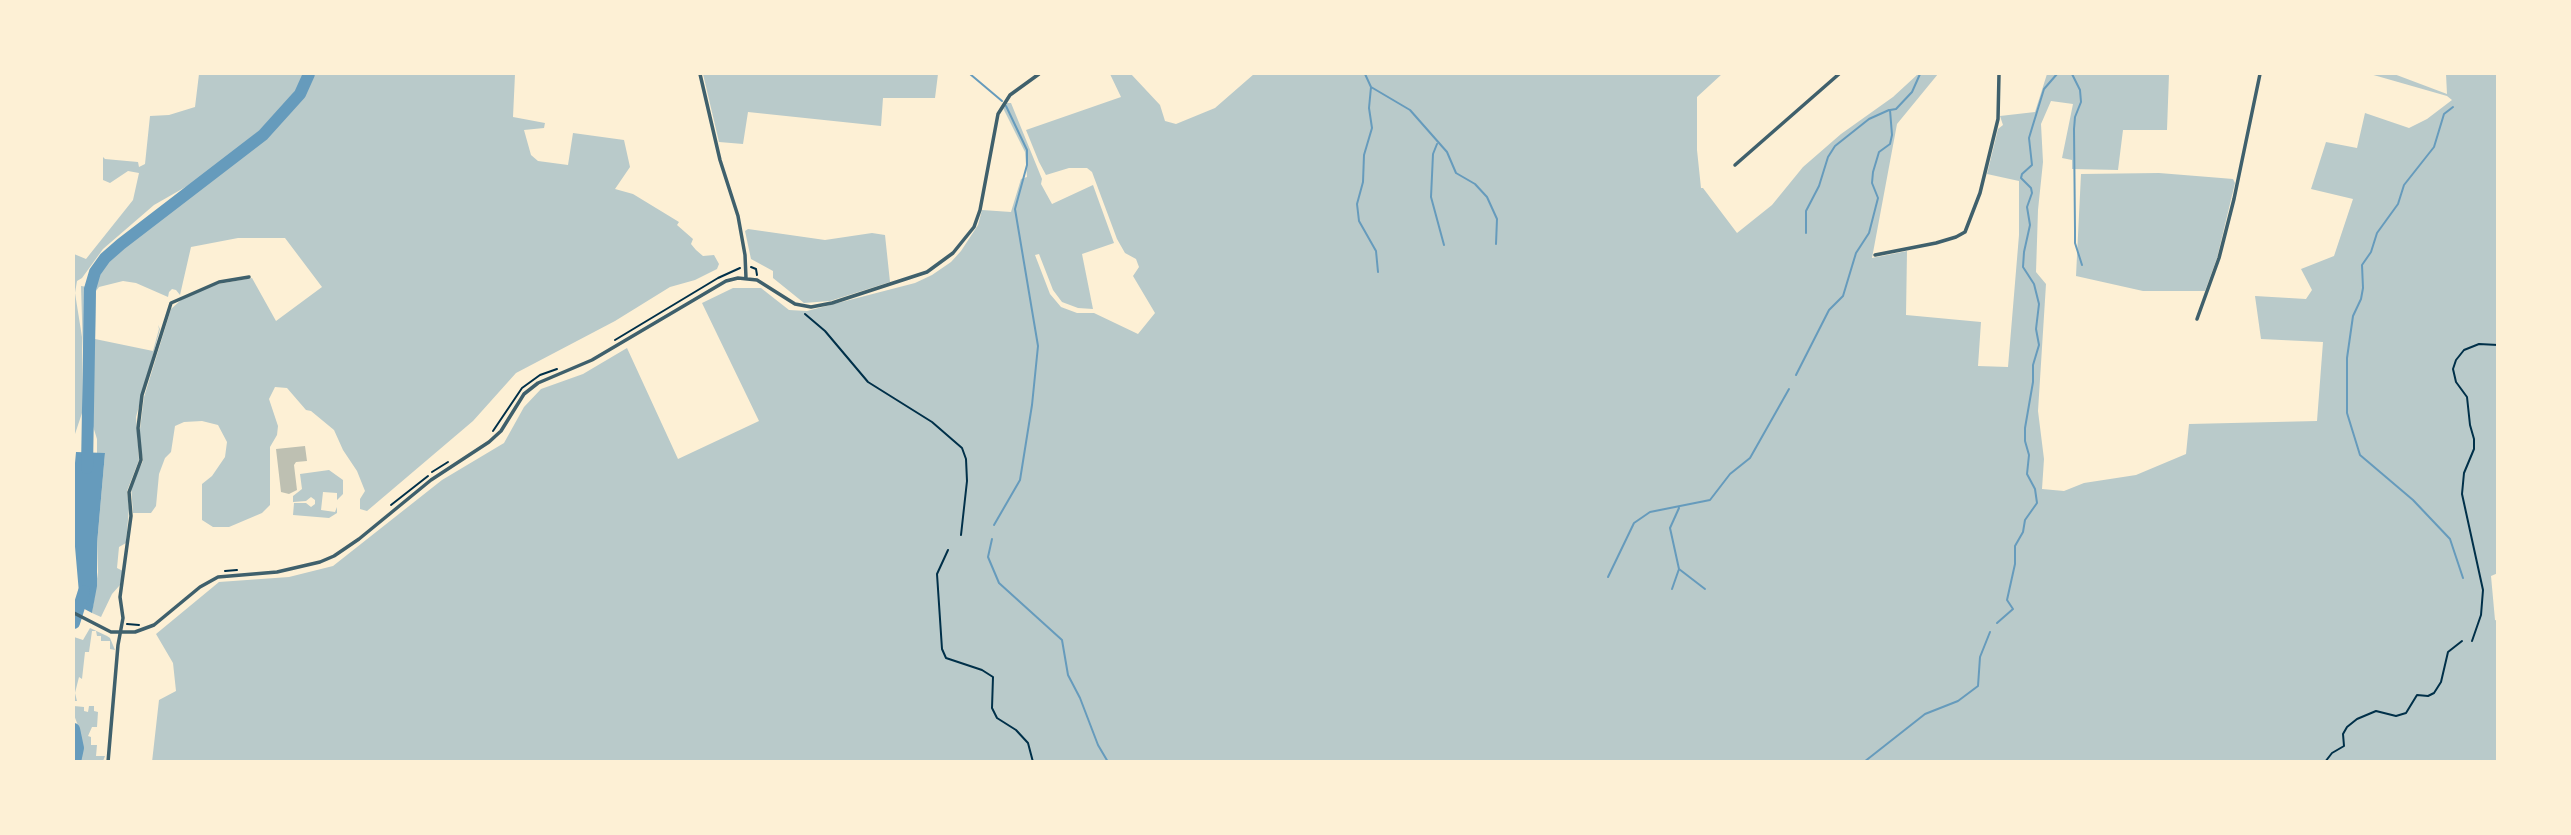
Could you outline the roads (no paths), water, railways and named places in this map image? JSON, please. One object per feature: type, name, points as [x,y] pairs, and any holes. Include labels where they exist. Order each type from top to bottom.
[{"type":"street","points":[[700,74],[720,160],[738,216],[746,278]]},
{"type":"street","points":[[74,612],[120,633],[142,631],[154,625],[200,587],[218,578],[286,570],[334,556],[431,480],[489,442],[501,431],[520,399],[538,383],[592,359],[721,283],[746,278],[768,285],[795,304],[811,307],[917,276],[938,265],[957,249],[978,219],[994,127],[1001,107],[1017,88],[1039,74]]},
{"type":"street","points":[[1735,165],[1839,74]]},
{"type":"street","points":[[1875,255],[1956,237],[1969,226],[1998,119],[1999,74]]},
{"type":"street","points":[[2197,319],[2219,258],[2260,74]]},
{"type":"street","points":[[108,759],[122,624],[120,597],[131,516],[129,492],[141,460],[138,417],[168,307],[175,300],[219,282],[249,277]]},
{"type":"water","points":[[76,452],[105,453],[97,544],[97,586],[92,613],[75,604],[79,593],[74,535]]},
{"type":"waterway","points":[[87,468],[90,289],[95,272],[105,258],[121,244],[263,135],[300,94],[309,74]]},
{"type":"waterway","points":[[970,74],[1002,101]]},
{"type":"waterway","points":[[1365,74],[1371,87],[1369,108],[1372,128],[1364,155],[1363,182],[1357,204],[1359,221],[1376,251],[1378,272]]},
{"type":"waterway","points":[[1796,375],[1829,310],[1843,296],[1856,253],[1869,233],[1878,198],[1872,183],[1873,172],[1879,152],[1890,144],[1890,110],[1896,109],[1912,92],[1920,74]]},
{"type":"waterway","points":[[1997,623],[2013,609],[2007,600],[2015,564],[2015,546],[2023,532],[2025,520],[2037,503],[2035,489],[2027,474],[2029,455],[2025,428],[2033,382],[2033,365],[2039,345],[2036,329],[2039,304],[2034,284],[2023,267],[2030,225],[2027,207],[2032,193],[2031,188],[2021,178],[2032,165],[2029,138],[2044,89],[2057,74]]},
{"type":"waterway","points":[[2072,74],[2080,90],[2081,102],[2074,129],[2075,243],[2082,265]]},
{"type":"waterway","points":[[1371,87],[1410,110],[1447,152],[1456,173],[1475,184],[1487,197],[1497,219],[1496,244]]},
{"type":"waterway","points":[[994,525],[1020,480],[1038,346],[1015,209],[1027,165],[1027,150],[1006,106]]},
{"type":"waterway","points":[[2453,107],[2444,114],[2434,147],[2404,185],[2398,204],[2377,233],[2371,252],[2362,265],[2363,288],[2353,316],[2347,358],[2347,413],[2360,455],[2413,500],[2450,539],[2463,578]]},
{"type":"waterway","points":[[1806,233],[1806,211],[1835,146],[1869,119],[1889,110]]},
{"type":"waterway","points":[[1437,144],[1433,154],[1431,197],[1444,245]]},
{"type":"waterway","points":[[1608,577],[1634,523],[1650,512],[1710,500],[1730,474],[1750,458],[1789,389]]},
{"type":"waterway","points":[[1672,589],[1679,569],[1670,528],[1679,508]]},
{"type":"waterway","points":[[992,539],[988,557],[999,583],[1062,640],[1068,675],[1108,762]]},
{"type":"waterway","points":[[1679,569],[1705,589]]},
{"type":"waterway","points":[[74,623],[84,591]]},
{"type":"waterway","points":[[1864,762],[1925,714],[1958,701],[1978,686],[1980,657],[1990,632]]},
{"type":"waterway","points":[[74,729],[78,748],[75,762]]}]
